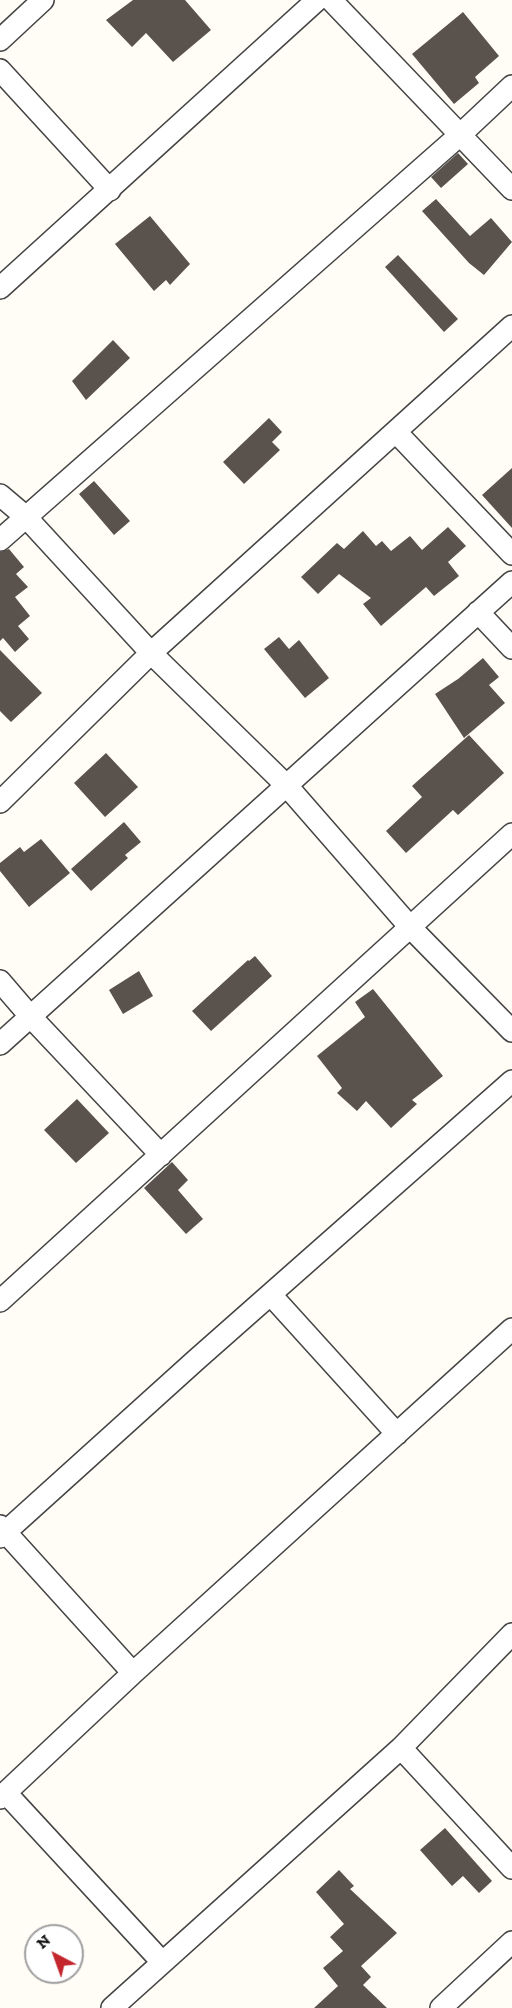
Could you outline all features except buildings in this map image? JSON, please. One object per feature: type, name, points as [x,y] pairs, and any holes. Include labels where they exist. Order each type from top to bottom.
[{"type":"street","points":[[0,40],[43,0]]},
{"type":"street","points":[[0,288],[317,0]]},
{"type":"street","points":[[331,0],[512,189]]},
{"type":"street","points":[[0,70],[110,190]]},
{"type":"street","points":[[0,540],[461,134],[512,86]]},
{"type":"street","points":[[0,802],[152,653],[512,326]]},
{"type":"street","points":[[396,432],[512,554]]},
{"type":"street","points":[[0,495],[26,517],[152,653],[287,786],[410,927],[512,1031]]},
{"type":"street","points":[[0,1044],[512,582]]},
{"type":"street","points":[[478,612],[512,648]]},
{"type":"street","points":[[0,1301],[512,834]]},
{"type":"street","points":[[0,981],[161,1155]]},
{"type":"street","points":[[133,1673],[2,1531],[512,1081]]},
{"type":"street","points":[[271,1295],[397,1434]]},
{"type":"street","points":[[162,1962],[3,1796],[133,1673],[512,1329]]},
{"type":"street","points":[[111,2008],[400,1748],[512,1634]]},
{"type":"street","points":[[400,1748],[512,1868]]},
{"type":"street","points":[[441,2008],[512,1942]]}]
